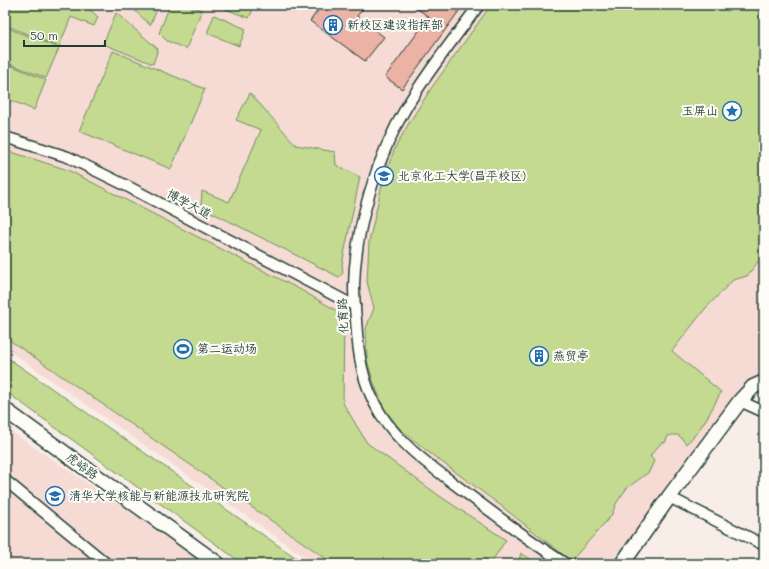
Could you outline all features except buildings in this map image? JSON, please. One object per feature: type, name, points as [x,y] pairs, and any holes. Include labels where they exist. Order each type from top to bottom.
[{"type":"street","name":"化育路","points":[[479,5],[407,106],[382,155],[373,181],[357,252],[354,286],[358,348],[361,369],[372,399],[380,413],[402,441],[432,467],[536,546],[566,564]]},
{"type":"street","name":"博学大道","points":[[5,137],[68,157],[125,185],[355,305]]},
{"type":"street","points":[[622,564],[740,400],[754,387],[764,382]]},
{"type":"street","points":[[740,400],[764,412]]},
{"type":"street","name":"虎峪路","points":[[5,410],[218,564]]},
{"type":"street","points":[[5,480],[107,564]]},
{"type":"street","points":[[669,497],[764,545]]},
{"type":"shaded area","name":"北京化工大学(昌平校区)","points":[[5,5],[764,5],[764,376],[650,512],[615,564],[315,564],[5,348]]},
{"type":"shaded area","name":"清华大学核能与新能源技术研究院","points":[[5,427],[206,564],[5,564]]},
{"type":"green space","points":[[12,5],[85,5],[98,17],[94,26],[71,17],[59,47],[5,25]]},
{"type":"green space","points":[[129,5],[159,5],[150,25]]},
{"type":"green space","points":[[170,5],[190,5],[202,10],[186,49],[167,41],[159,33]]},
{"type":"green space","points":[[215,5],[255,5],[249,18]]},
{"type":"green space","points":[[491,5],[764,5],[764,254],[747,276],[733,280],[705,309],[672,351],[721,392],[710,413],[692,439],[686,444],[681,437],[675,435],[668,436],[665,443],[662,442],[650,456],[654,461],[649,472],[627,488],[617,502],[611,516],[571,561],[400,429],[384,408],[373,381],[367,360],[366,328],[374,308],[367,282],[369,242],[387,169],[395,148],[409,123],[432,87]]},
{"type":"green space","points":[[116,13],[158,49],[153,64],[103,44]]},
{"type":"green space","points":[[214,15],[246,29],[239,46],[207,33]]},
{"type":"green space","points":[[5,27],[59,48],[46,78],[5,62]]},
{"type":"green space","points":[[113,51],[205,89],[171,169],[79,131]]},
{"type":"green space","points":[[5,63],[46,80],[34,110],[5,98]]},
{"type":"green space","points":[[250,93],[296,145],[335,152],[336,165],[360,177],[342,264],[343,273],[339,277],[201,207],[202,191],[229,202],[261,130],[236,120]]},
{"type":"green space","name":"第二运动场","points":[[5,150],[68,170],[301,290],[344,315],[343,403],[367,443],[441,497],[506,540],[490,564],[334,564],[5,337]]},
{"type":"green space","points":[[5,356],[305,564],[244,564],[239,561],[5,391]]},
{"type":"green space","points":[[521,553],[538,564],[518,564]]},
{"type":"place","name":"新校区建设指挥部","points":[[333,25]]},
{"type":"place","name":"玉屏山","points":[[732,111]]},
{"type":"place","name":"北京化工大学(昌平校区)","points":[[384,176]]},
{"type":"place","name":"第二运动场","points":[[183,349]]},
{"type":"place","name":"燕贸亭","points":[[539,356]]},
{"type":"place","name":"清华大学核能与新能源技术研究院","points":[[55,496]]}]
